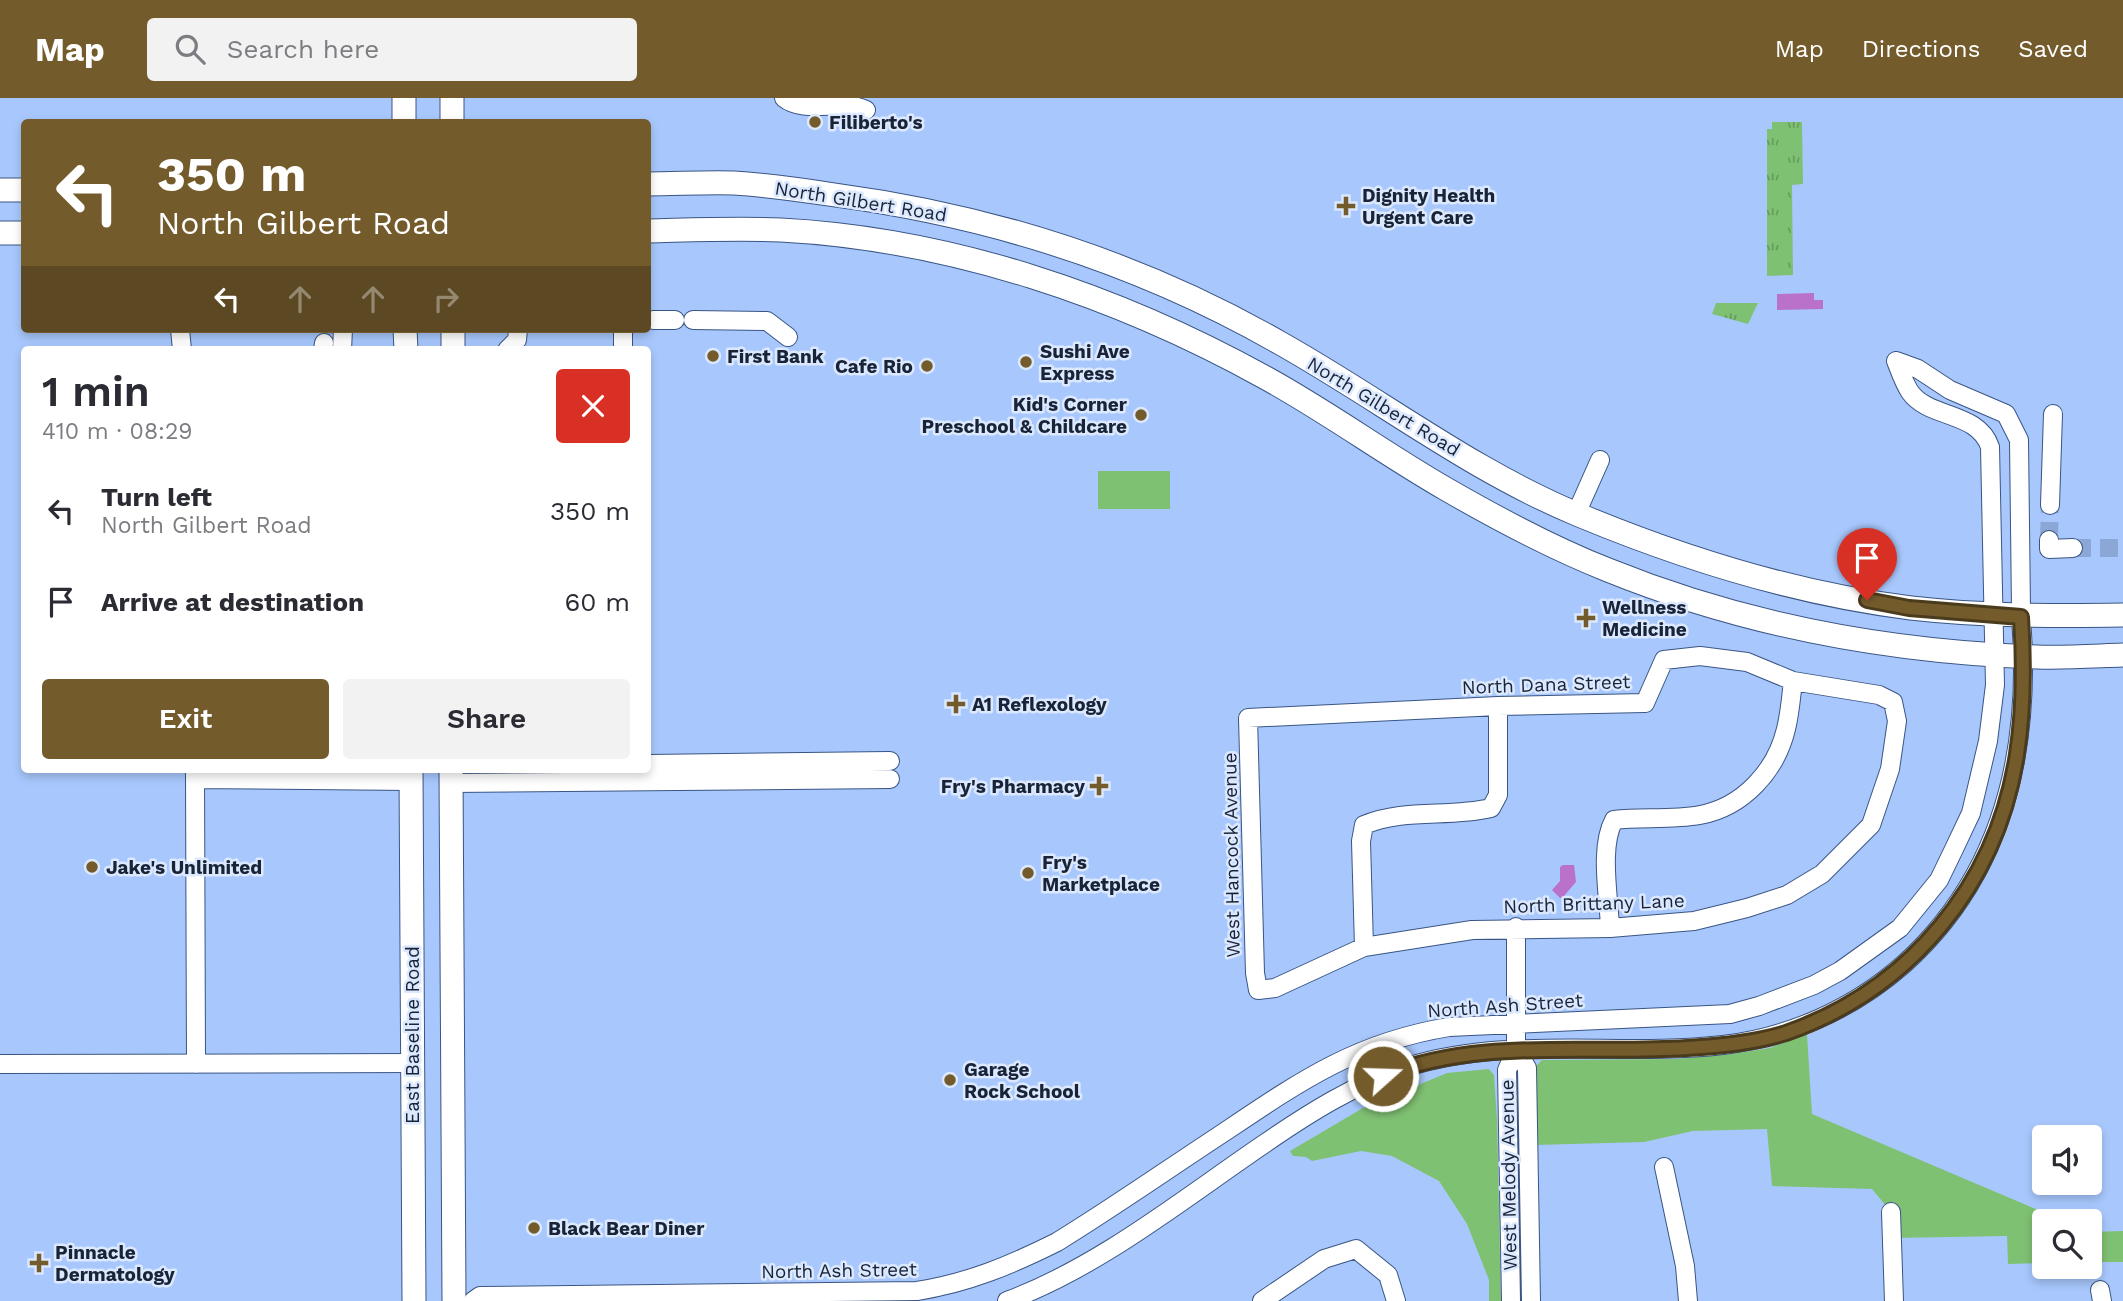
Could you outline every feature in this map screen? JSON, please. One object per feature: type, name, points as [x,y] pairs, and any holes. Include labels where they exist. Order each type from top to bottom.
[{"type":"main road","points":[[404,98],[404,119]]},
{"type":"main road","points":[[452,98],[452,119]]},
{"type":"main road","name":"North Gilbert Road","points":[[651,184],[736,183],[812,191],[912,206],[993,224],[1058,243],[1171,288],[1282,343],[1493,472],[1576,514],[1701,560],[1775,582],[1909,608],[2021,617],[2123,615]]},
{"type":"main road","points":[[0,190],[21,190]]},
{"type":"main road","points":[[901,245],[912,206]]},
{"type":"main road","name":"North Gilbert Road","points":[[651,231],[782,230],[841,236],[944,254],[1058,285],[1105,302],[1194,341],[1270,380],[1446,489],[1542,541],[1661,590],[1793,628],[1916,648],[2023,656],[2123,655]]},
{"type":"main road","points":[[0,233],[21,233]]},
{"type":"main road","name":"East Baseline Road","points":[[411,776],[414,1301]]},
{"type":"main road","name":"East Baseline Road","points":[[451,777],[454,1301]]},
{"type":"street","points":[[784,98],[795,103],[846,102],[859,104],[866,110]]},
{"type":"street","points":[[653,320],[767,321],[788,337]]},
{"type":"street","name":"North Ash Street","points":[[473,1301],[480,1296],[917,1291],[962,1283],[1023,1260],[1057,1242],[1276,1097],[1372,1045],[1412,1032],[1449,1027],[1730,1014],[1814,985],[1840,971],[1900,928],[1939,880],[1971,813],[1988,741],[1995,685],[1990,447],[1986,434],[1971,424],[1935,410],[1911,394],[1896,361],[1918,369],[1951,390],[2006,414],[2019,440],[2021,617]]},
{"type":"street","points":[[2050,505],[2053,414]]},
{"type":"street","points":[[1576,514],[1600,460]]},
{"type":"street","points":[[2049,540],[2049,549],[2073,548]]},
{"type":"street","points":[[1007,1301],[1063,1276],[1146,1226],[1331,1100],[1389,1074],[1426,1061],[1516,1050],[1684,1048],[1750,1041],[1784,1033],[1815,1021],[1877,986],[1922,947],[1959,903],[1995,836],[2017,754],[2023,656],[2021,617]]},
{"type":"street","name":"North Dana Street","points":[[1248,718],[1498,706],[1645,703],[1664,660],[1700,656],[1747,662],[1793,681],[1880,695],[1893,702]]},
{"type":"street","points":[[1610,928],[1607,844],[1608,832],[1614,820],[1700,815],[1730,806],[1748,793],[1768,771],[1786,731],[1793,681]]},
{"type":"street","name":"North Brittany Lane","points":[[1258,990],[1275,988],[1364,947],[1472,930],[1516,927],[1610,928],[1694,921],[1787,895],[1822,874],[1871,825],[1890,769],[1897,721],[1893,702]]},
{"type":"street","points":[[1364,947],[1361,841],[1364,825],[1381,818],[1406,814],[1474,812],[1491,808],[1498,795],[1498,706]]},
{"type":"street","name":"West Hancock Avenue","points":[[1248,718],[1255,973],[1258,990]]},
{"type":"street","points":[[451,777],[890,770],[651,764]]},
{"type":"street","points":[[196,1064],[195,774],[411,776]]},
{"type":"street","name":"West Melody Avenue","points":[[1511,1301],[1507,1070],[1516,1050],[1516,927]]},
{"type":"street","name":"West Melody Avenue","points":[[1516,1050],[1527,1068],[1531,1301]]},
{"type":"street","points":[[0,1065],[413,1063]]},
{"type":"street","points":[[1664,1167],[1685,1266],[1688,1301]]},
{"type":"street","points":[[1891,1212],[1895,1301]]},
{"type":"street","points":[[1262,1301],[1324,1259],[1356,1249],[1388,1275],[1396,1301]]},
{"type":"green space","points":[[1772,122],[1802,122],[1803,184],[1792,185],[1793,275],[1767,276],[1767,129],[1772,129]]},
{"type":"green space","points":[[1716,303],[1758,303],[1748,324],[1712,314]]},
{"type":"green space","points":[[1098,471],[1170,471],[1170,509],[1098,509]]},
{"type":"green space","points":[[1807,1034],[1812,1114],[2036,1209],[2032,1209],[2032,1263],[2008,1264],[2007,1236],[1892,1238],[1891,1212],[1872,1189],[1772,1186],[1767,1129],[1693,1131],[1644,1142],[1535,1145],[1535,1067],[1542,1060],[1676,1059],[1770,1048]]},
{"type":"green space","points":[[1489,1069],[1494,1075],[1497,1120],[1501,1301],[1489,1301],[1489,1280],[1467,1224],[1439,1181],[1392,1156],[1361,1151],[1312,1161],[1306,1157],[1293,1156],[1290,1151],[1363,1108],[1447,1073]]},
{"type":"green space","points":[[2123,1231],[2123,1262],[2102,1262],[2102,1232]]},
{"type":"shaded area","points":[[1814,293],[1814,300],[1823,300],[1823,309],[1777,310],[1777,294]]},
{"type":"shaded area","points":[[1574,865],[1576,882],[1560,898],[1552,890],[1560,881],[1560,867]]},
{"type":"tunnel","points":[[2049,540],[2050,505]]},
{"type":"tunnel","points":[[2073,548],[2123,548]]},
{"type":"place","name":"Filiberto's","points":[[815,122]]},
{"type":"place","name":"Dignity Health Urgent Care","points":[[1346,206]]},
{"type":"place","name":"First Bank","points":[[713,356]]},
{"type":"place","name":"Sushi Ave Express","points":[[1026,362]]},
{"type":"place","name":"Cafe Rio","points":[[927,366]]},
{"type":"place","name":"Kid's Corner Preschool & Childcare","points":[[1141,415]]},
{"type":"place","name":"Wellness Medicine","points":[[1586,618]]},
{"type":"place","name":"A1 Reflexology","points":[[956,704]]},
{"type":"place","name":"Fry's Pharmacy","points":[[1099,786]]},
{"type":"place","name":"Jake's Unlimited","points":[[92,867]]},
{"type":"place","name":"Fry's Marketplace","points":[[1028,873]]},
{"type":"place","name":"Garage Rock School","points":[[950,1080]]},
{"type":"place","name":"Black Bear Diner","points":[[534,1228]]},
{"type":"place","name":"Pinnacle Dermatology","points":[[39,1263]]},
{"type":"route","points":[[1383,1076],[1426,1061],[1481,1053],[1516,1050],[1684,1048],[1750,1041],[1784,1033],[1815,1021],[1864,995],[1922,947],[1959,903],[1982,863],[2001,820],[2017,754],[2021,723],[2021,617],[1909,608],[1867,600]]}]
